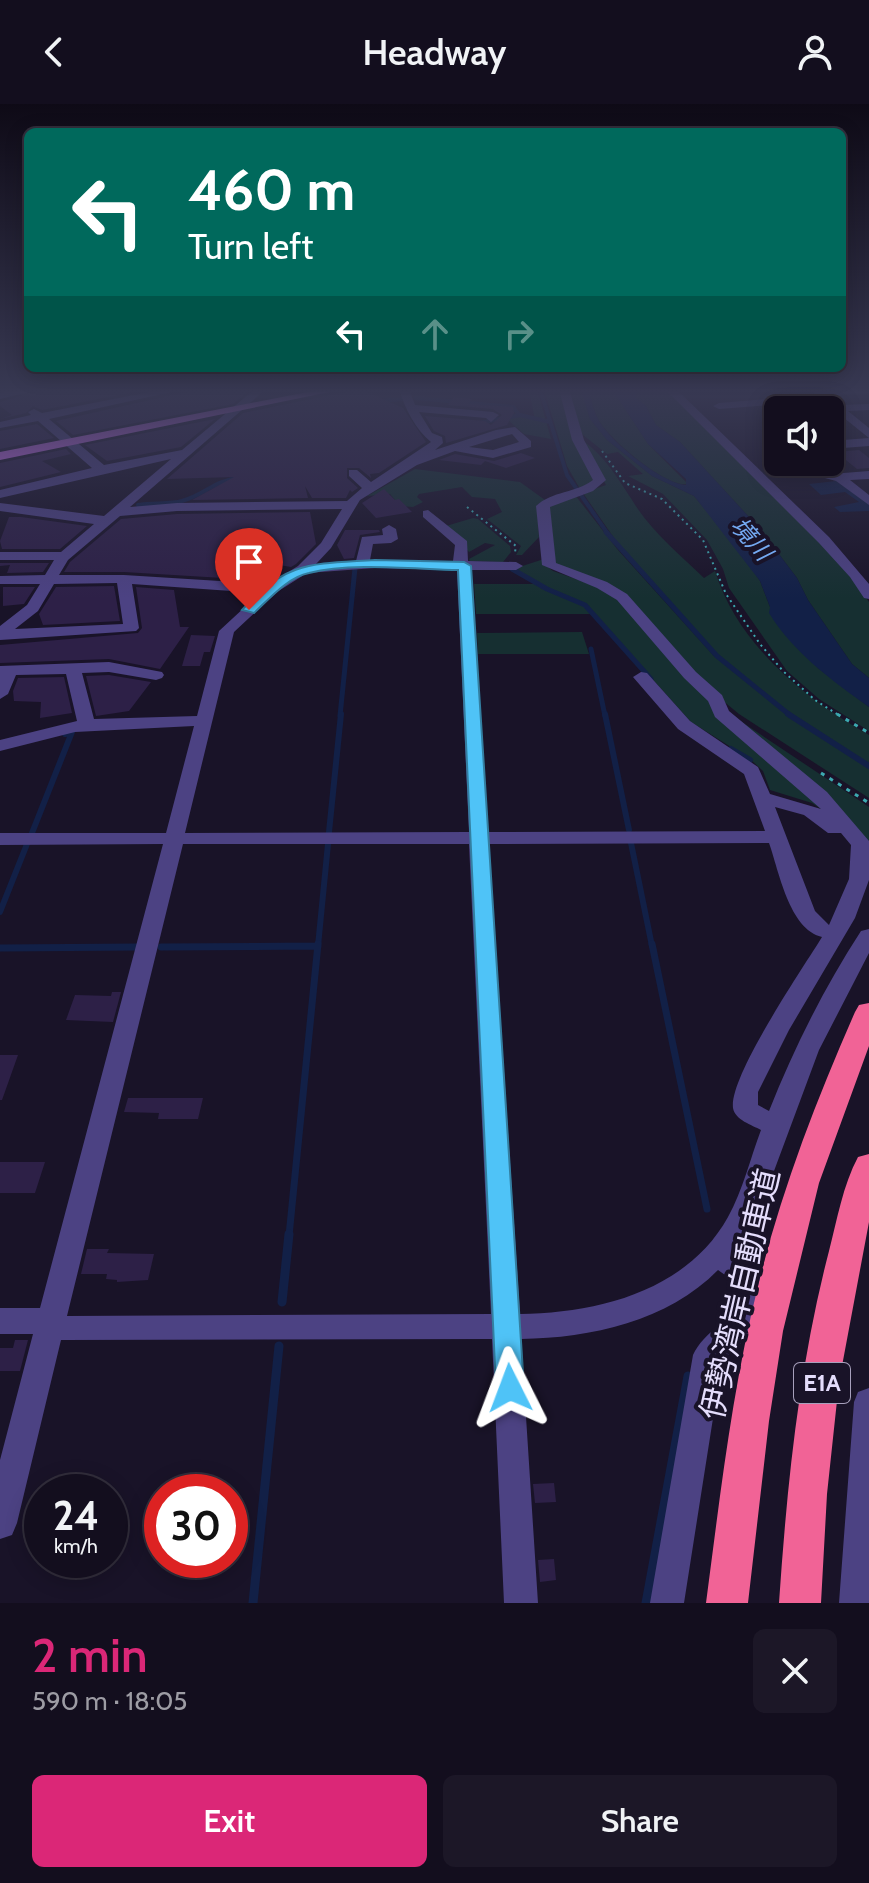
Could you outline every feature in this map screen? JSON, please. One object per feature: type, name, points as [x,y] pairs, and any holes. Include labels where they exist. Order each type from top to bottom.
[{"type":"highway","name":"伊勢湾岸自動車道","points":[[727,1603],[746,1450],[786,1242],[815,1146],[869,1012]]},
{"type":"highway","name":"E1A","points":[[800,1603],[817,1411],[855,1208],[869,1166]]},
{"type":"street","points":[[90,459],[101,469]]},
{"type":"street","points":[[0,494],[153,459]]},
{"type":"street","points":[[0,635],[33,608],[64,556],[181,459]]},
{"type":"street","points":[[0,1523],[227,631],[272,589],[303,569],[326,545],[355,498],[417,459]]},
{"type":"street","points":[[413,462],[422,459]]},
{"type":"street","points":[[589,459],[600,480],[599,484],[543,506],[549,565],[602,585],[622,597],[690,675],[716,699],[721,713],[820,796],[861,844],[859,853],[864,881],[777,1030],[746,1092],[746,1110],[775,1126]]},
{"type":"street","points":[[741,459],[824,540],[856,575],[869,595]]},
{"type":"street","points":[[353,473],[363,484],[373,487]]},
{"type":"street","points":[[840,478],[869,475]]},
{"type":"street","points":[[840,478],[869,501]]},
{"type":"street","points":[[184,507],[185,504],[204,499],[257,498]]},
{"type":"street","points":[[0,507],[81,519],[184,507],[351,505]]},
{"type":"street","points":[[428,514],[462,544],[481,838],[521,1603]]},
{"type":"street","points":[[362,564],[367,540],[391,539],[389,529]]},
{"type":"street","points":[[0,556],[64,556]]},
{"type":"street","points":[[303,569],[362,564],[511,566]]},
{"type":"street","points":[[0,580],[124,579],[272,589]]},
{"type":"street","points":[[0,635],[131,628],[124,579]]},
{"type":"street","points":[[0,694],[4,672],[109,667],[156,675]]},
{"type":"street","points":[[73,669],[87,727]]},
{"type":"street","points":[[641,677],[684,725],[752,771],[805,913],[820,930],[833,933]]},
{"type":"street","points":[[0,746],[40,733],[87,727],[137,721],[204,721]]},
{"type":"street","points":[[764,799],[806,807],[815,812],[859,853]]},
{"type":"street","points":[[0,839],[777,837]]},
{"type":"street","points":[[0,1321],[40,1321],[68,1329],[506,1327],[597,1321],[632,1311],[674,1287],[717,1253],[740,1222],[775,1126],[830,999],[869,936]]},
{"type":"street","points":[[667,1603],[708,1355],[746,1320],[758,1294],[749,1277],[717,1253]]},
{"type":"street","points":[[856,1603],[869,1402]]},
{"type":"path","points":[[610,459],[625,483],[662,499],[703,540],[726,594],[760,644],[783,671],[815,700],[869,733]]},
{"type":"path","points":[[467,507],[516,546],[511,566]]},
{"type":"green space","points":[[565,459],[586,459],[597,481],[580,489]]},
{"type":"green space","points":[[592,459],[604,460],[647,521],[704,578],[715,571],[740,623],[776,667],[821,704],[869,735],[869,764],[783,708],[719,656],[623,551],[583,493],[606,485]]},
{"type":"green space","points":[[626,459],[631,459],[652,476],[694,496],[745,558],[760,581],[770,607],[818,668],[869,707],[869,731],[819,699],[787,671],[729,588],[723,569],[707,540],[663,494],[628,476],[643,474]]},
{"type":"green space","points":[[663,459],[688,484],[666,479],[639,460]]},
{"type":"green space","points":[[696,459],[737,459],[850,574],[869,602],[869,678],[852,664],[808,600],[797,578],[760,529]]},
{"type":"green space","points":[[415,469],[520,482],[545,500],[537,505],[539,537],[522,555],[516,555],[521,546],[487,519],[502,512],[495,499],[472,497],[462,487],[419,494],[417,497],[423,502],[413,507],[400,506],[390,494],[367,496]]},
{"type":"green space","points":[[575,495],[618,550],[714,656],[780,709],[869,767],[869,798],[739,714],[710,690],[628,598],[556,567],[549,503]]},
{"type":"green space","points":[[473,518],[510,546],[511,552],[503,562],[470,561],[495,545],[485,543],[469,552],[446,526]]},
{"type":"green space","points":[[544,559],[545,565],[553,571],[610,591],[692,682],[830,815],[812,803],[770,790],[763,771],[750,759],[691,722],[594,614],[476,614],[474,584],[536,584],[548,590],[513,569]]},
{"type":"green space","points":[[582,632],[589,654],[478,654],[477,633]]},
{"type":"green space","points":[[727,712],[869,807],[869,845]]},
{"type":"water","name":"境川","points":[[631,459],[637,459],[664,477],[686,485],[686,479],[664,459],[696,459],[760,529],[797,578],[808,600],[852,664],[869,678],[869,707],[801,653],[779,627],[769,613],[770,607],[760,581],[694,496],[652,476]]},
{"type":"water","points":[[836,481],[869,504],[869,511],[840,512],[834,507],[859,502],[845,492],[821,495],[809,484]]},
{"type":"building","points":[[19,459],[50,459],[42,461],[61,472],[0,487],[0,463]]},
{"type":"building","points":[[190,459],[400,459],[379,473],[370,474],[371,478],[359,468],[347,468],[347,478],[358,488],[352,492],[350,490],[346,498],[312,498],[305,486],[308,498],[192,500],[234,477],[167,479]]},
{"type":"building","points":[[483,459],[532,459],[506,468],[485,461],[481,465],[439,460]]},
{"type":"building","points":[[845,459],[869,459],[869,468],[857,469]]},
{"type":"building","points":[[384,489],[412,512],[376,518],[362,503]]},
{"type":"building","points":[[310,512],[316,544],[296,564],[291,567],[279,565],[258,580],[124,572],[64,572],[70,562],[121,519],[177,514]]},
{"type":"building","points":[[9,517],[87,526],[60,549],[2,549],[0,541]]},
{"type":"building","points":[[345,530],[380,532],[360,535],[354,558],[344,559],[337,545]]},
{"type":"building","points":[[0,563],[49,563],[43,572],[7,573],[10,565],[0,566]]},
{"type":"building","points":[[114,586],[120,621],[43,625],[39,614],[56,587]]},
{"type":"building","points":[[3,587],[35,587],[24,604],[3,606]]},
{"type":"building","points":[[136,587],[174,590],[180,627],[189,627],[160,669],[109,659],[0,663],[0,645],[138,633],[142,628]]},
{"type":"building","points":[[191,635],[215,636],[210,652],[204,652],[200,666],[182,666]]},
{"type":"building","points":[[109,675],[151,682],[129,711],[96,716],[86,676]]},
{"type":"building","points":[[64,677],[72,713],[40,718],[41,702],[14,701],[13,691],[18,678]]},
{"type":"building","points":[[112,992],[121,992],[113,1022],[66,1020],[75,995],[111,996]]},
{"type":"building","points":[[0,1055],[18,1055],[2,1100],[0,1100]]},
{"type":"building","points":[[128,1098],[203,1098],[198,1119],[158,1119],[159,1113],[124,1112]]},
{"type":"building","points":[[0,1162],[45,1162],[35,1193],[0,1193]]},
{"type":"building","points":[[87,1249],[109,1249],[107,1253],[154,1254],[148,1280],[117,1282],[106,1279],[107,1274],[81,1274]]},
{"type":"building","points":[[15,1340],[28,1340],[20,1371],[0,1371],[0,1348],[13,1348]]},
{"type":"building","points":[[554,1483],[556,1502],[535,1503],[533,1484]]},
{"type":"building","points":[[554,1559],[556,1580],[540,1582],[538,1560]]},
{"type":"waterway","points":[[562,459],[567,475],[608,534]]},
{"type":"waterway","points":[[138,505],[182,501],[223,482],[240,478]]},
{"type":"waterway","points":[[606,532],[717,656],[791,716]]},
{"type":"waterway","points":[[340,716],[355,568]]},
{"type":"waterway","points":[[512,569],[547,589],[585,605],[651,679]]},
{"type":"waterway","points":[[591,649],[605,716]]},
{"type":"waterway","points":[[329,832],[341,714]]},
{"type":"waterway","points":[[605,714],[629,830]]},
{"type":"waterway","points":[[791,716],[869,766]]},
{"type":"waterway","points":[[32,833],[72,732],[65,734]]},
{"type":"waterway","points":[[731,749],[750,760]]},
{"type":"waterway","points":[[631,843],[652,946]]},
{"type":"waterway","points":[[0,912],[27,844]]},
{"type":"waterway","points":[[318,946],[328,844]]},
{"type":"waterway","points":[[652,944],[707,1209]]},
{"type":"waterway","points":[[161,947],[318,946]]},
{"type":"waterway","points":[[289,1236],[318,946]]},
{"type":"waterway","points":[[0,948],[139,947]]},
{"type":"waterway","points":[[282,1302],[289,1234]]},
{"type":"waterway","points":[[253,1603],[279,1346]]},
{"type":"waterway","points":[[646,1603],[688,1376]]},
{"type":"route","points":[[249,610],[272,589],[303,569],[375,564],[464,566],[510,1388]]}]
